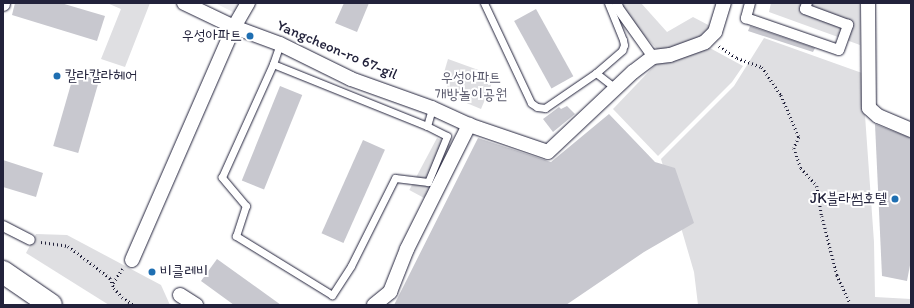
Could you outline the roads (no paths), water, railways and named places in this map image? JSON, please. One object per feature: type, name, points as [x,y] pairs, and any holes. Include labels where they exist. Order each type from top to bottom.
[{"type":"highway","points":[[3,272],[51,305]]},
{"type":"street","name":"Yangcheon-ro 67-gil","points":[[184,3],[234,27],[280,44],[351,79],[432,108],[469,125],[548,152],[616,88],[653,57]]},
{"type":"street","points":[[127,264],[234,27],[248,3]]},
{"type":"street","points":[[617,3],[618,8],[653,57],[683,52],[705,42],[715,32],[724,3]]},
{"type":"street","points":[[750,3],[746,18],[839,50],[848,25],[805,9],[807,3]]},
{"type":"street","points":[[868,3],[869,108],[878,116],[911,130]]},
{"type":"street","points":[[374,305],[390,292],[407,249],[469,125]]},
{"type":"street","points":[[3,226],[30,240]]},
{"type":"street","points":[[180,295],[196,305]]},
{"type":"lane","points":[[484,3],[531,103],[538,107],[545,108],[596,73],[622,50],[624,45],[608,3]]},
{"type":"lane","points":[[273,64],[427,126],[447,136],[428,182],[395,178],[351,266],[332,295],[236,236],[246,206],[222,177],[273,64],[280,44]]},
{"type":"lane","points":[[596,73],[616,88]]},
{"type":"lane","points":[[427,126],[432,108]]},
{"type":"place","name":"우성아파트","points":[[250,36]]},
{"type":"place","name":"칼라칼라헤어","points":[[57,76]]},
{"type":"place","name":"JK블라썸호텔","points":[[895,199]]},
{"type":"place","name":"비클레비","points":[[152,272]]},
{"type":"park label","name":"우성아파트 개방놀이공원","points":[[471,86]]}]
